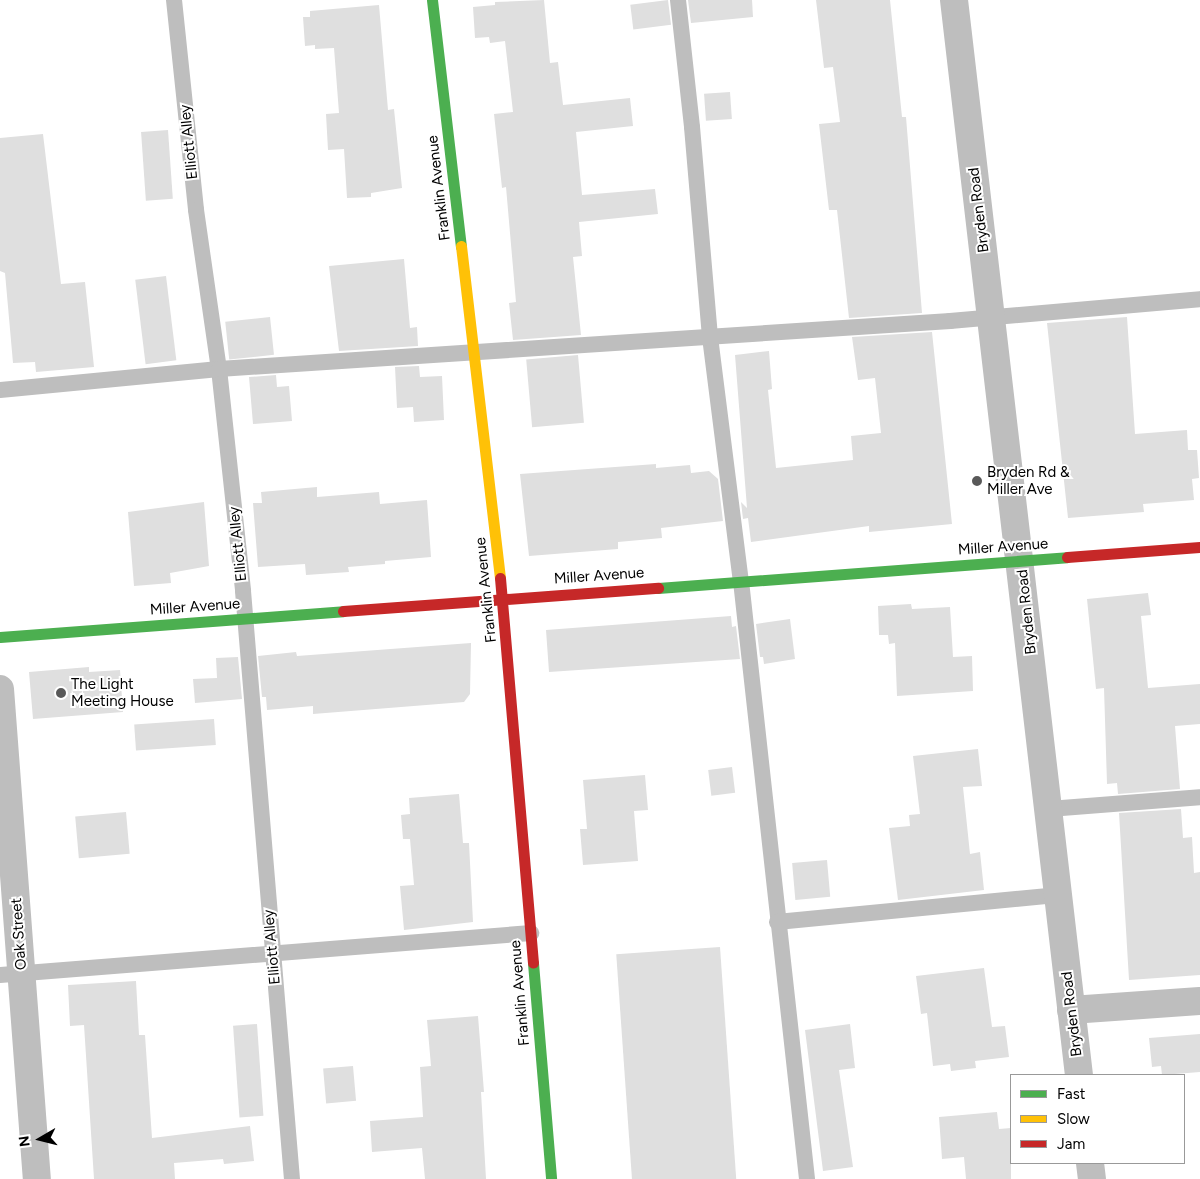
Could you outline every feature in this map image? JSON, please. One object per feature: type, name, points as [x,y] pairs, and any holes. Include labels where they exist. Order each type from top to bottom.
[{"type":"street","name":"Franklin Avenue","points":[[432,0],[502,598],[551,1179]]},
{"type":"street","name":"Bryden Road","points":[[954,0],[1021,561],[1079,1074]]},
{"type":"street","name":"Miller Avenue","points":[[0,637],[1200,547]]},
{"type":"street","name":"Oak Street","points":[[0,689],[11,975],[37,1179]]},
{"type":"street","points":[[1072,1010],[1200,1000]]},
{"type":"street","points":[[1090,1164],[1092,1179]]},
{"type":"lane","name":"Elliott Alley","points":[[174,0],[196,210],[219,369],[246,618],[292,1179]]},
{"type":"lane","points":[[678,0],[710,338],[741,581],[777,922],[807,1179]]},
{"type":"lane","points":[[0,390],[219,369],[474,354],[992,318],[1200,299]]},
{"type":"lane","points":[[1049,809],[1200,797]]},
{"type":"lane","points":[[777,922],[1059,895]]},
{"type":"lane","points":[[11,975],[273,956],[531,933]]},
{"type":"building","points":[[544,0],[550,63],[558,62],[563,105],[630,98],[633,126],[576,132],[582,195],[655,189],[658,214],[579,222],[582,256],[573,257],[581,335],[513,340],[509,303],[516,302],[506,187],[502,188],[494,114],[513,112],[505,41],[490,43],[489,37],[475,38],[473,7],[495,5],[495,2]]},
{"type":"building","points":[[668,0],[671,25],[633,29],[630,5]]},
{"type":"building","points":[[688,0],[752,0],[753,17],[691,23]]},
{"type":"building","points":[[816,0],[890,0],[902,117],[906,117],[922,313],[849,318],[837,210],[829,210],[819,124],[840,122],[833,67],[824,68]]},
{"type":"building","points":[[379,5],[388,110],[394,109],[402,188],[371,193],[371,197],[347,198],[344,149],[328,150],[326,114],[339,113],[334,48],[315,49],[315,45],[305,46],[303,17],[310,17],[310,11]]},
{"type":"building","points":[[730,92],[732,119],[706,121],[704,94]]},
{"type":"building","points":[[168,130],[173,199],[146,201],[141,132]]},
{"type":"building","points":[[43,134],[61,284],[85,282],[94,367],[36,372],[35,362],[13,363],[5,273],[0,271],[0,138]]},
{"type":"building","points":[[404,259],[410,328],[417,327],[418,346],[339,351],[329,266]]},
{"type":"building","points":[[166,276],[176,360],[146,364],[135,280]]},
{"type":"building","points":[[270,317],[274,355],[229,359],[225,322]]},
{"type":"building","points":[[1127,317],[1135,434],[1187,430],[1188,450],[1197,450],[1199,478],[1192,479],[1194,500],[1143,504],[1144,512],[1068,518],[1047,323]]},
{"type":"building","points":[[932,332],[952,524],[869,532],[869,526],[751,542],[748,518],[743,519],[741,502],[747,508],[735,355],[769,351],[772,389],[768,390],[776,468],[853,460],[851,436],[881,433],[875,378],[858,380],[852,337]]},
{"type":"building","points":[[578,355],[584,423],[532,427],[526,360]]},
{"type":"building","points":[[419,366],[420,377],[442,376],[444,420],[414,422],[413,407],[397,408],[395,367]]},
{"type":"building","points":[[276,375],[277,387],[289,386],[292,421],[253,424],[249,377]]},
{"type":"building","points":[[656,464],[656,468],[690,465],[691,473],[709,471],[718,479],[723,521],[661,528],[662,538],[618,542],[618,549],[529,556],[520,474]]},
{"type":"building","points":[[317,487],[317,497],[379,492],[380,504],[427,500],[431,557],[385,561],[385,564],[348,567],[349,572],[306,575],[305,564],[258,567],[253,503],[262,503],[261,492]]},
{"type":"building","points":[[204,502],[209,566],[170,573],[171,583],[134,586],[128,512]]},
{"type":"building","points":[[1148,593],[1151,615],[1141,616],[1148,688],[1200,684],[1200,724],[1175,726],[1180,789],[1118,794],[1117,783],[1107,784],[1104,688],[1096,689],[1087,599]]},
{"type":"building","points":[[911,604],[912,609],[950,607],[953,657],[972,656],[973,691],[897,696],[895,643],[889,644],[888,635],[879,635],[878,606]]},
{"type":"building","points":[[731,616],[732,627],[736,626],[740,659],[549,672],[546,630]]},
{"type":"building","points":[[790,619],[795,659],[764,664],[763,657],[760,657],[756,624]]},
{"type":"building","points":[[471,643],[470,694],[464,702],[313,714],[313,706],[267,710],[266,697],[262,697],[258,656],[296,652],[297,656]]},
{"type":"building","points":[[238,657],[242,699],[195,703],[193,679],[217,678],[216,658]]},
{"type":"building","name":"The Light Meeting House","points":[[89,667],[89,672],[120,670],[123,712],[33,719],[29,672]]},
{"type":"building","points":[[214,719],[216,745],[136,751],[134,725]]},
{"type":"building","points":[[978,749],[982,786],[963,787],[970,854],[980,852],[984,890],[898,900],[889,828],[910,826],[909,815],[920,814],[913,756]]},
{"type":"building","points":[[732,767],[735,793],[711,796],[708,770]]},
{"type":"building","points":[[645,775],[648,810],[634,811],[638,861],[583,865],[580,829],[587,829],[583,780]]},
{"type":"building","points":[[459,794],[463,843],[469,843],[473,922],[404,930],[400,886],[414,885],[410,839],[403,839],[401,815],[410,814],[409,798]]},
{"type":"building","points":[[1181,809],[1183,838],[1192,837],[1194,873],[1200,872],[1200,975],[1129,980],[1119,813]]},
{"type":"building","points":[[126,812],[130,854],[79,858],[75,816]]},
{"type":"building","points":[[827,860],[830,897],[795,900],[792,863]]},
{"type":"building","points":[[720,947],[736,1179],[632,1179],[616,954]]},
{"type":"building","points":[[984,968],[992,1027],[1005,1026],[1009,1057],[975,1061],[976,1068],[951,1071],[950,1064],[933,1066],[927,1013],[921,1014],[916,976]]},
{"type":"building","points":[[136,981],[139,1035],[145,1035],[152,1138],[250,1126],[254,1161],[224,1164],[223,1159],[174,1163],[175,1179],[94,1179],[84,1025],[70,1026],[68,985]]},
{"type":"building","points":[[478,1016],[484,1092],[481,1092],[486,1179],[425,1179],[422,1148],[372,1152],[370,1121],[423,1117],[420,1067],[431,1066],[427,1020]]},
{"type":"building","points":[[257,1024],[263,1116],[239,1117],[233,1026]]},
{"type":"building","points":[[850,1024],[855,1068],[839,1070],[853,1167],[823,1171],[805,1030]]},
{"type":"building","points":[[1200,1034],[1200,1072],[1162,1074],[1161,1066],[1152,1067],[1149,1038]]},
{"type":"building","points":[[353,1066],[356,1101],[326,1103],[323,1069]]},
{"type":"building","points":[[997,1112],[999,1129],[1010,1128],[1011,1179],[966,1179],[964,1157],[942,1159],[939,1117]]},
{"type":"traffic: fast","points":[[432,0],[461,246]]},
{"type":"traffic: fast","points":[[658,588],[1067,557]]},
{"type":"traffic: fast","points":[[0,637],[343,611]]},
{"type":"traffic: fast","points":[[533,963],[551,1179]]},
{"type":"traffic: slow","points":[[461,246],[500,578]]},
{"type":"traffic: jam","points":[[1067,557],[1200,547]]},
{"type":"traffic: jam","points":[[500,578],[533,963]]},
{"type":"traffic: jam","points":[[343,611],[658,588]]},
{"type":"place","name":"Bryden Rd & Miller Ave","points":[[977,481]]},
{"type":"place","name":"The Light Meeting House","points":[[61,693]]}]
